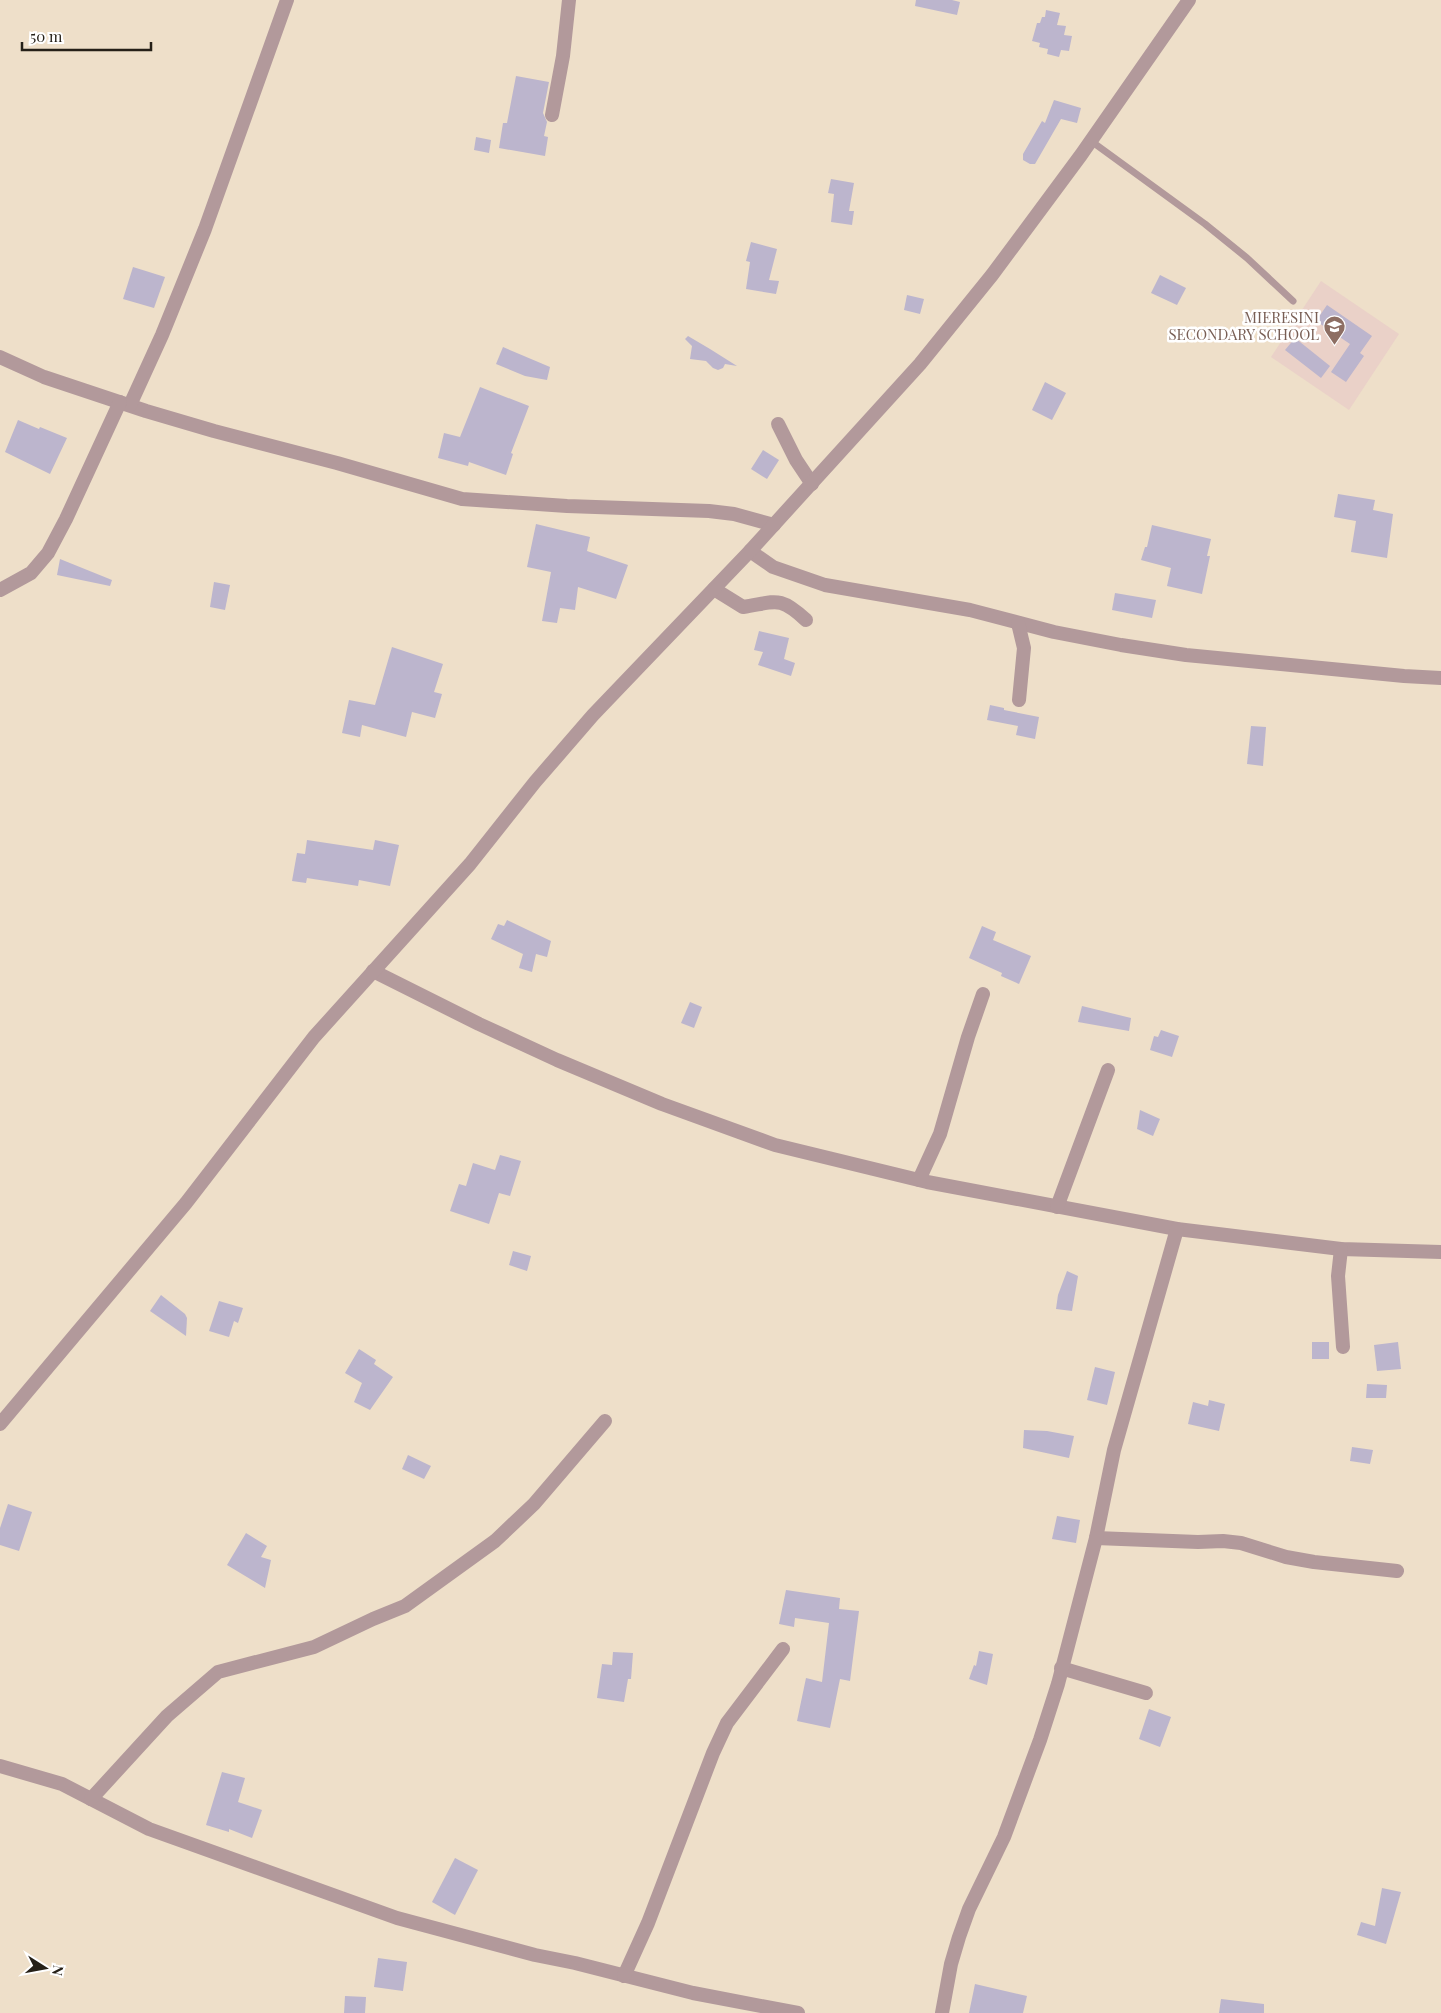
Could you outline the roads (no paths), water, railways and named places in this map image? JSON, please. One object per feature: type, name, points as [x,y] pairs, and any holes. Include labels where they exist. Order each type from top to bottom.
[{"type":"street","points":[[0,590],[31,573],[48,553],[162,335],[205,229],[287,0]]},
{"type":"street","points":[[552,115],[563,56],[569,0]]},
{"type":"street","points":[[0,1424],[186,1203],[314,1037],[470,864],[535,782],[593,715],[750,551],[932,349],[992,275],[1189,0]]},
{"type":"street","points":[[0,357],[44,377],[125,404],[214,431],[462,498],[576,507],[709,511],[734,514],[774,525]]},
{"type":"street","points":[[778,424],[796,460],[812,484]]},
{"type":"street","points":[[750,551],[773,567],[825,585],[970,610],[1054,632],[1121,645],[1186,655],[1441,678]]},
{"type":"street","points":[[714,589],[742,607],[770,602],[789,605],[806,620]]},
{"type":"street","points":[[1018,623],[1024,648],[1019,700]]},
{"type":"street","points":[[373,971],[487,1028],[557,1060],[662,1104],[775,1145],[919,1180],[1177,1229],[1341,1249],[1441,1252]]},
{"type":"street","points":[[919,1180],[940,1134],[968,1037],[983,994]]},
{"type":"street","points":[[1057,1207],[1108,1070]]},
{"type":"street","points":[[942,2013],[951,1964],[959,1936],[969,1909],[1004,1837],[1040,1740],[1096,1538],[1114,1450],[1177,1229]]},
{"type":"street","points":[[1341,1249],[1338,1276],[1344,1347]]},
{"type":"street","points":[[91,1799],[167,1716],[218,1672],[314,1647],[405,1606],[495,1541],[534,1504],[606,1421]]},
{"type":"street","points":[[1096,1538],[1241,1543],[1286,1557],[1397,1571]]},
{"type":"street","points":[[624,1976],[648,1923],[700,1786],[727,1723],[783,1649]]},
{"type":"street","points":[[1061,1668],[1146,1693]]},
{"type":"street","points":[[0,1766],[62,1784],[149,1829],[397,1918],[536,1956],[693,1993],[798,2013]]},
{"type":"lane","points":[[1090,140],[1205,224],[1247,258],[1293,301]]},
{"type":"place","name":"MIERESINI SECONDARY SCHOOL","points":[[1335,346]]}]
